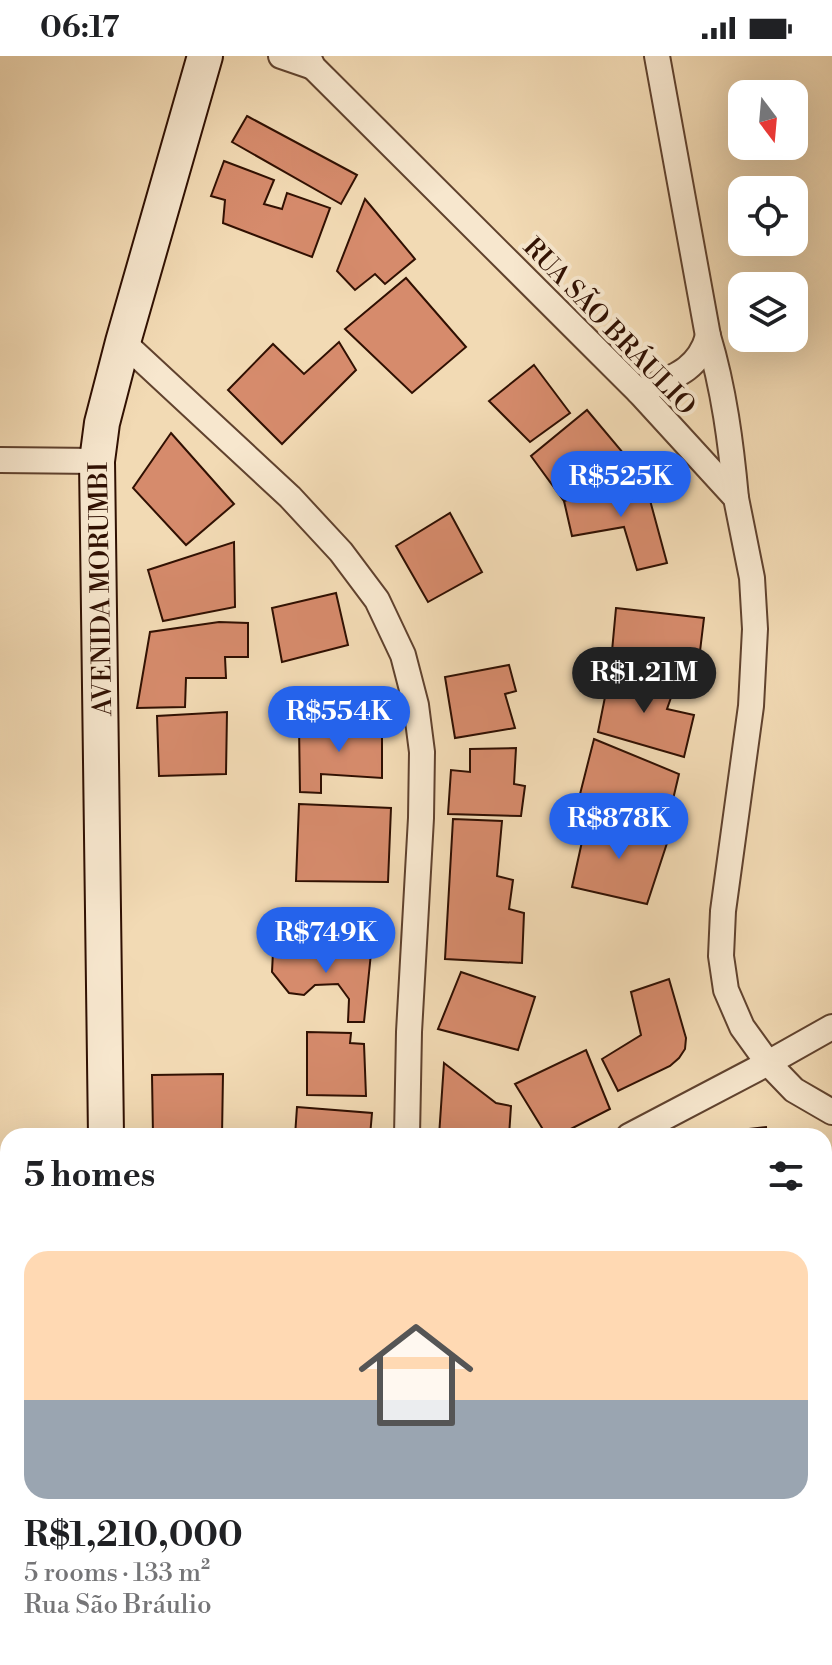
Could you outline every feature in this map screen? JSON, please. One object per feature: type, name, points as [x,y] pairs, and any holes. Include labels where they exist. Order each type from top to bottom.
[{"type":"main road","name":"AVENIDA MORUMBI","points":[[106,1128],[97,461],[102,423],[123,342],[205,56]]},
{"type":"street","name":"RUA SÃO BRÁULIO","points":[[281,56],[311,61],[639,392],[736,498]]},
{"type":"street","points":[[657,56],[708,336],[725,412],[736,498],[752,578],[755,629],[751,706],[727,881],[721,956],[726,990],[742,1027],[768,1063],[794,1090],[832,1112]]},
{"type":"street","points":[[639,392],[684,372],[704,351],[708,336]]},
{"type":"street","points":[[123,342],[290,497],[341,552],[377,600],[403,655],[416,705],[422,752],[407,1128]]},
{"type":"street","points":[[0,460],[97,461]]},
{"type":"street","points":[[644,1128],[832,1027]]},
{"type":"building","points":[[247,116],[357,175],[341,204],[232,142]]},
{"type":"building","points":[[224,161],[274,180],[264,204],[282,209],[287,193],[330,208],[312,257],[223,223],[225,200],[211,196]]},
{"type":"building","points":[[365,199],[415,259],[385,284],[375,274],[355,290],[337,271]]},
{"type":"building","points":[[406,278],[466,347],[412,393],[345,329]]},
{"type":"building","points":[[339,342],[356,370],[282,444],[228,390],[273,344],[304,374]]},
{"type":"building","points":[[534,365],[570,413],[530,442],[489,401]]},
{"type":"building","points":[[587,410],[624,454],[564,501],[531,456]]},
{"type":"building","points":[[171,433],[234,504],[186,545],[133,488]]},
{"type":"building","points":[[644,478],[667,563],[637,570],[624,527],[572,536],[564,501]]},
{"type":"building","points":[[450,513],[482,572],[428,602],[396,546]]},
{"type":"building","points":[[234,542],[235,607],[163,621],[148,570]]},
{"type":"building","points":[[336,593],[348,645],[282,662],[272,608]]},
{"type":"building","points":[[616,608],[704,618],[697,676],[611,662]]},
{"type":"building","points":[[219,622],[248,623],[248,657],[225,657],[226,678],[186,678],[185,707],[137,708],[150,632]]},
{"type":"building","points":[[509,665],[516,691],[505,694],[515,728],[455,738],[445,677]]},
{"type":"building","points":[[610,672],[674,689],[667,709],[694,715],[684,757],[598,732]]},
{"type":"building","points":[[227,712],[226,774],[159,776],[157,716]]},
{"type":"building","points":[[299,726],[382,726],[382,778],[321,774],[321,793],[300,792]]},
{"type":"building","points":[[594,739],[679,774],[670,812],[626,800],[622,818],[577,806]]},
{"type":"building","points":[[516,748],[514,784],[525,786],[521,816],[448,814],[451,770],[470,772],[470,749]]},
{"type":"building","points":[[299,804],[391,808],[388,882],[296,881]]},
{"type":"building","points":[[453,819],[502,821],[497,876],[513,880],[509,909],[524,913],[522,963],[445,959]]},
{"type":"building","points":[[587,819],[669,837],[647,904],[572,887]]},
{"type":"building","points":[[273,952],[371,953],[364,1022],[348,1022],[349,999],[338,984],[315,985],[304,995],[289,993],[272,972]]},
{"type":"building","points":[[461,972],[535,997],[518,1050],[438,1029]]},
{"type":"building","points":[[669,979],[686,1038],[685,1049],[670,1066],[618,1091],[602,1059],[641,1035],[631,992]]},
{"type":"building","points":[[307,1032],[351,1033],[350,1043],[364,1044],[366,1096],[307,1095]]},
{"type":"building","points":[[586,1050],[610,1109],[573,1128],[542,1128],[515,1084]]},
{"type":"building","points":[[444,1063],[496,1103],[511,1106],[510,1128],[440,1128]]},
{"type":"building","points":[[223,1074],[222,1128],[153,1128],[152,1075]]},
{"type":"building","points":[[297,1107],[372,1113],[371,1128],[296,1128]]}]
